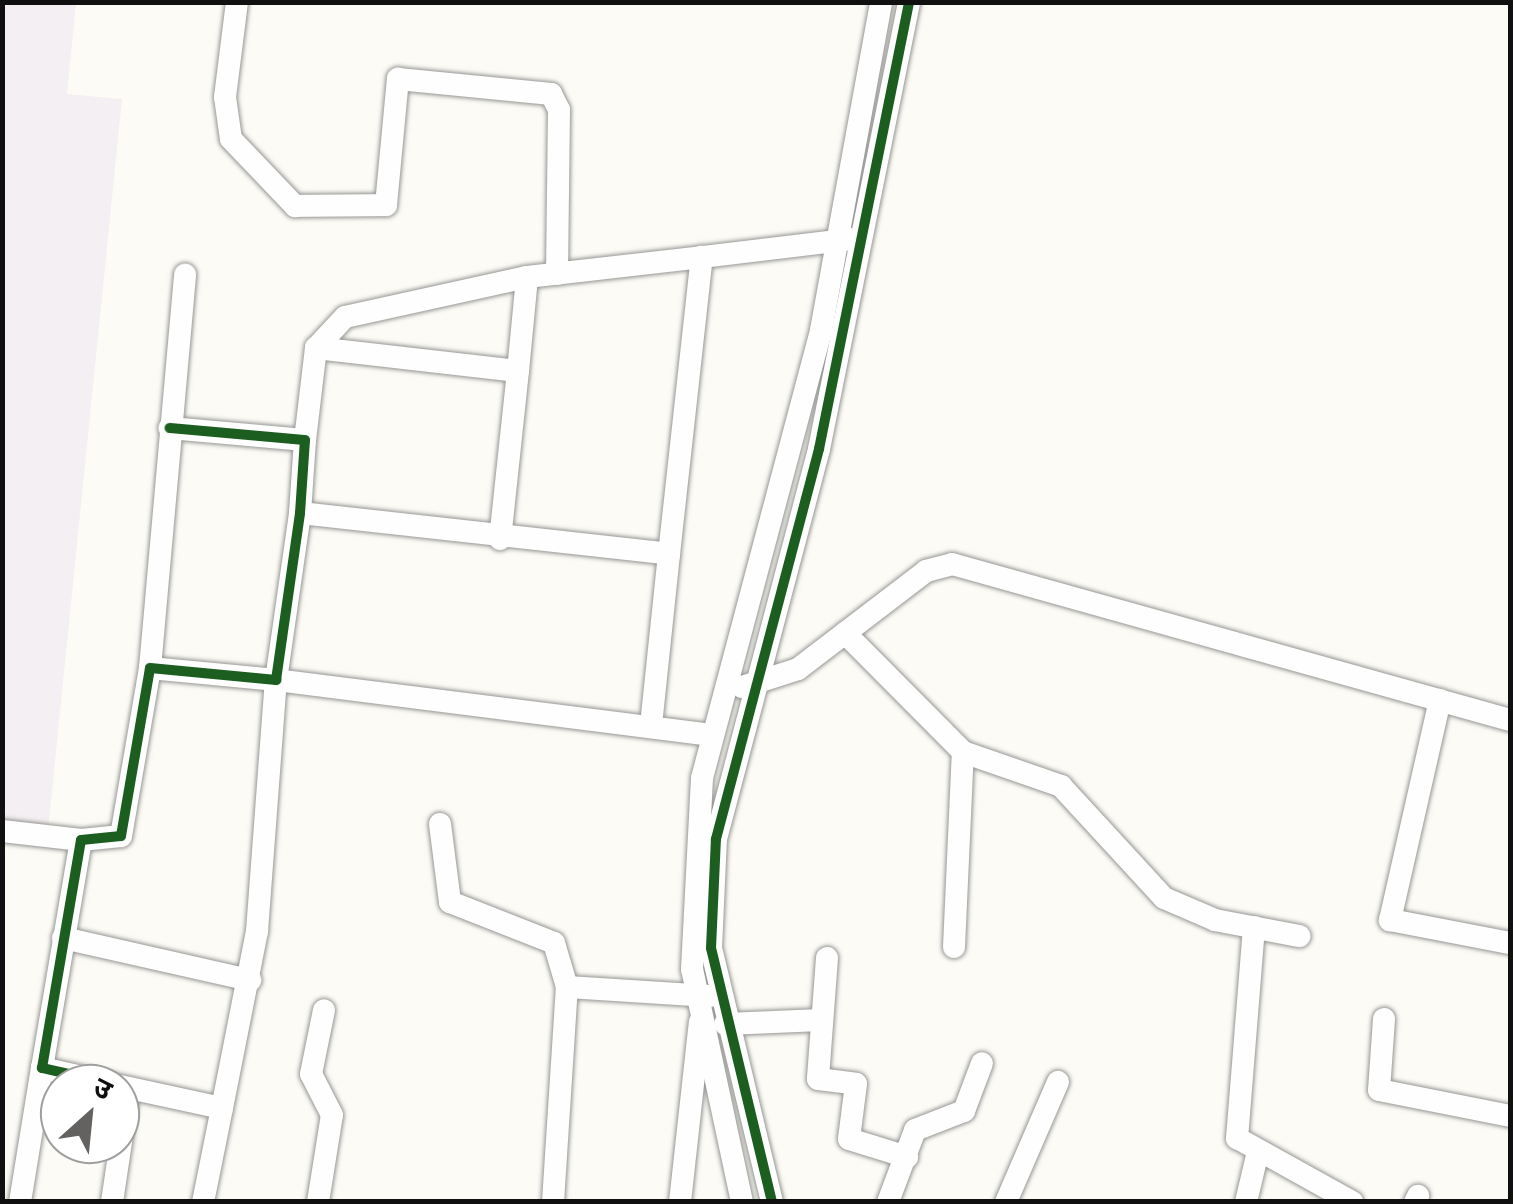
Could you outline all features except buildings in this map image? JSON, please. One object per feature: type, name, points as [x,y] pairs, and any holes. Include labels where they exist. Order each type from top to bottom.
[{"type":"street","points":[[236,2],[227,125],[282,200],[315,212],[386,205],[398,80],[538,87],[559,110],[557,258]]},
{"type":"street","points":[[742,1202],[690,928],[711,734],[840,240],[881,2]]},
{"type":"street","points":[[680,1202],[706,1003],[716,839],[751,686],[806,505],[866,237],[908,2]]},
{"type":"street","points":[[203,1202],[250,980],[276,680],[300,514],[316,348],[345,317],[527,277],[557,258],[702,257],[866,237]]},
{"type":"street","points":[[651,726],[702,257]]},
{"type":"street","points":[[2,831],[81,840],[121,836],[150,668],[185,276]]},
{"type":"street","points":[[500,539],[527,277]]},
{"type":"street","points":[[316,348],[518,371]]},
{"type":"street","points":[[170,428],[305,440]]},
{"type":"street","points":[[774,500],[806,505]]},
{"type":"street","points":[[300,514],[500,539],[669,554]]},
{"type":"street","points":[[723,689],[751,686],[798,669],[926,571],[970,566],[1510,720]]},
{"type":"street","points":[[845,633],[963,752],[1061,786],[1164,898],[1254,927],[1300,936]]},
{"type":"street","points":[[150,668],[711,734]]},
{"type":"street","points":[[1440,700],[1390,920],[1510,942]]},
{"type":"street","points":[[954,947],[963,752]]},
{"type":"street","points":[[440,824],[450,902],[554,943],[567,986],[553,1202]]},
{"type":"street","points":[[43,1064],[81,840]]},
{"type":"street","points":[[1254,927],[1236,1128],[1257,1156],[1352,1202]]},
{"type":"street","points":[[63,938],[250,980]]},
{"type":"street","points":[[827,958],[818,1079],[857,1086],[850,1139],[907,1157]]},
{"type":"street","points":[[567,986],[706,1003],[726,1024],[772,1202]]},
{"type":"street","points":[[318,1202],[332,1116],[311,1074],[324,1010]]},
{"type":"street","points":[[1384,1019],[1379,1090],[1510,1116]]},
{"type":"street","points":[[726,1024],[822,1020]]},
{"type":"street","points":[[888,1202],[920,1123],[964,1111],[982,1063]]},
{"type":"street","points":[[20,1202],[40,1080]]},
{"type":"street","points":[[1006,1202],[1058,1082]]},
{"type":"street","points":[[140,1090],[222,1108]]},
{"type":"street","points":[[1246,1202],[1257,1156]]},
{"type":"street","points":[[112,1202],[115,1164]]},
{"type":"shaded area","points":[[2,3],[76,3],[67,94],[122,99],[48,831],[3,826]]},
{"type":"cycle path","points":[[772,1202],[711,948],[716,839],[819,449],[909,2]]},
{"type":"cycle path","points":[[43,1064],[81,840],[121,836],[150,668],[276,680],[300,513],[305,440],[170,428]]}]
